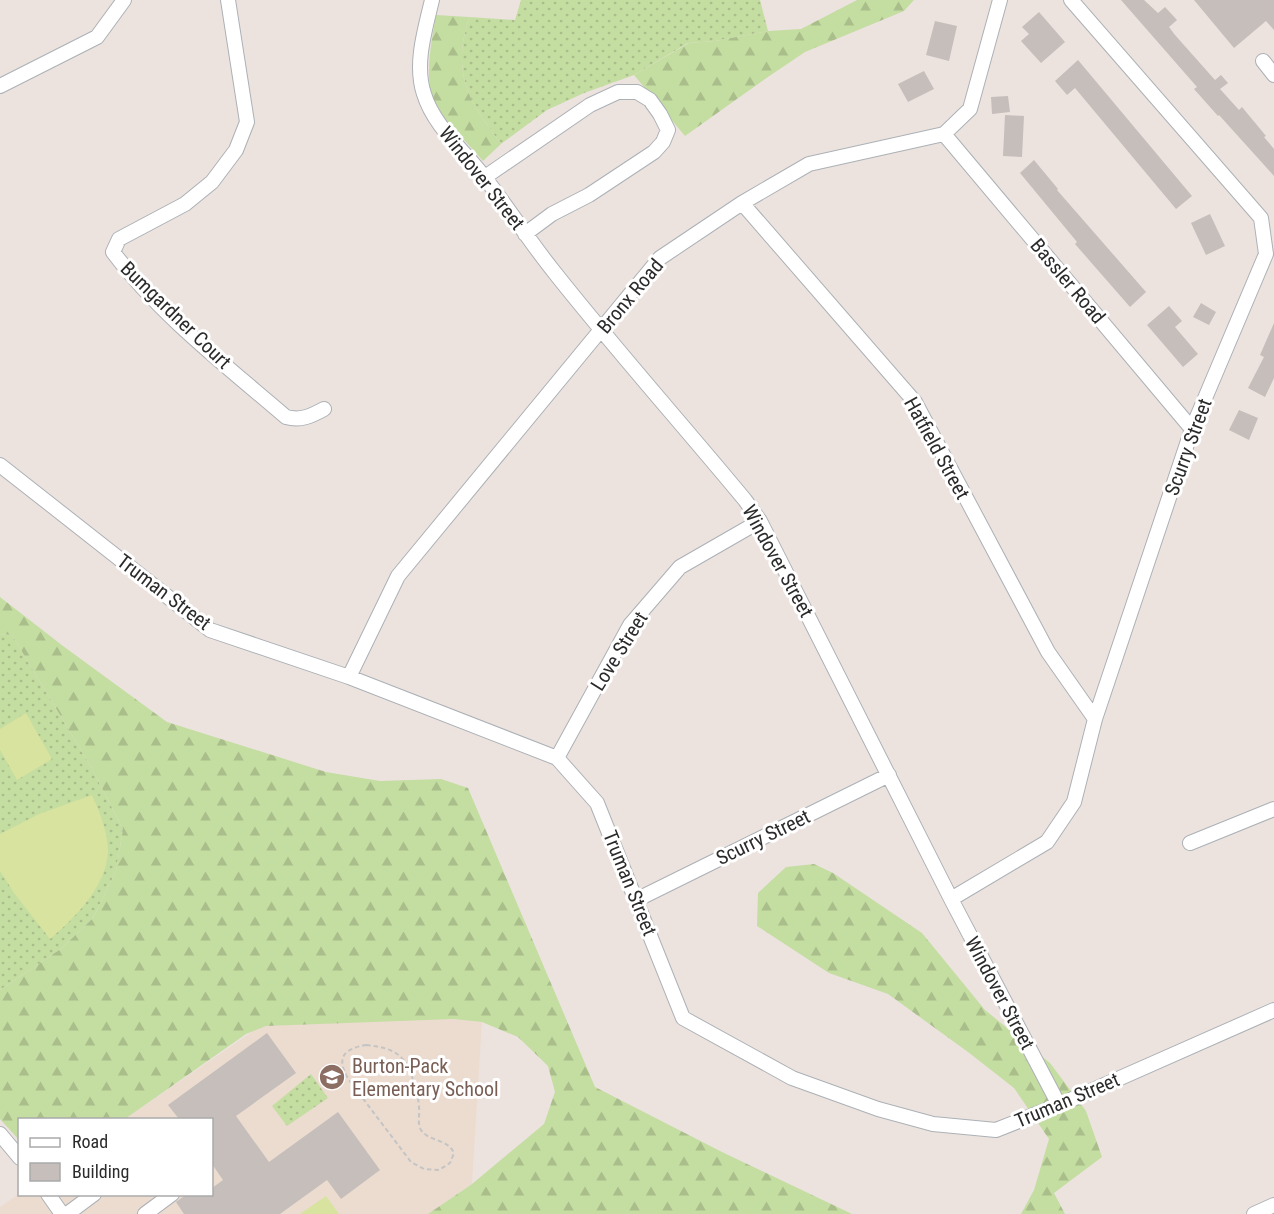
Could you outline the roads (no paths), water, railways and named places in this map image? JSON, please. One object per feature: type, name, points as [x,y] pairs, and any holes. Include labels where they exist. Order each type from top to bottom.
[{"type":"street","points":[[0,86],[98,37],[124,0]]},
{"type":"street","name":"Bumgardner Court","points":[[228,0],[248,122],[236,150],[212,182],[185,204],[119,239],[113,252],[132,278],[200,342],[286,417],[306,418],[324,408]]},
{"type":"street","name":"Windover Street","points":[[432,0],[422,44],[420,71],[424,95],[437,120],[485,177],[556,274],[745,500],[760,521],[1059,1105]]},
{"type":"street","points":[[944,134],[970,108],[1000,0]]},
{"type":"street","name":"Scurry Street","points":[[951,898],[1047,842],[1074,802],[1095,720],[1192,429],[1266,254],[1261,218],[1071,0]]},
{"type":"street","points":[[1263,61],[1274,75]]},
{"type":"street","points":[[485,177],[591,105],[618,92],[637,92],[650,100],[660,114],[668,130],[663,142],[654,152],[589,195],[552,214],[525,234]]},
{"type":"street","name":"Bronx Road","points":[[349,677],[398,576],[660,258],[742,203],[809,164],[944,134]]},
{"type":"street","name":"Bassler Road","points":[[944,134],[1192,429]]},
{"type":"street","name":"Hatfield Street","points":[[742,203],[915,402],[1048,652],[1095,720]]},
{"type":"street","name":"Truman Street","points":[[0,465],[210,630],[349,677],[557,758],[597,802],[684,1018],[792,1078],[878,1109],[933,1124],[996,1130],[1059,1105],[1274,1010]]},
{"type":"street","name":"Love Street","points":[[557,758],[637,616],[680,567],[760,521]]},
{"type":"street","name":"Scurry Street","points":[[636,900],[889,775]]},
{"type":"street","points":[[1190,843],[1274,808]]},
{"type":"street","points":[[0,1134],[18,1156]]},
{"type":"street","points":[[49,1196],[62,1214]]},
{"type":"street","points":[[67,1214],[91,1196]]},
{"type":"street","points":[[145,1214],[169,1196]]},
{"type":"street","points":[[1254,1214],[1274,1205]]},
{"type":"place","name":"Burton-Pack Elementary School","points":[[332,1077]]}]
